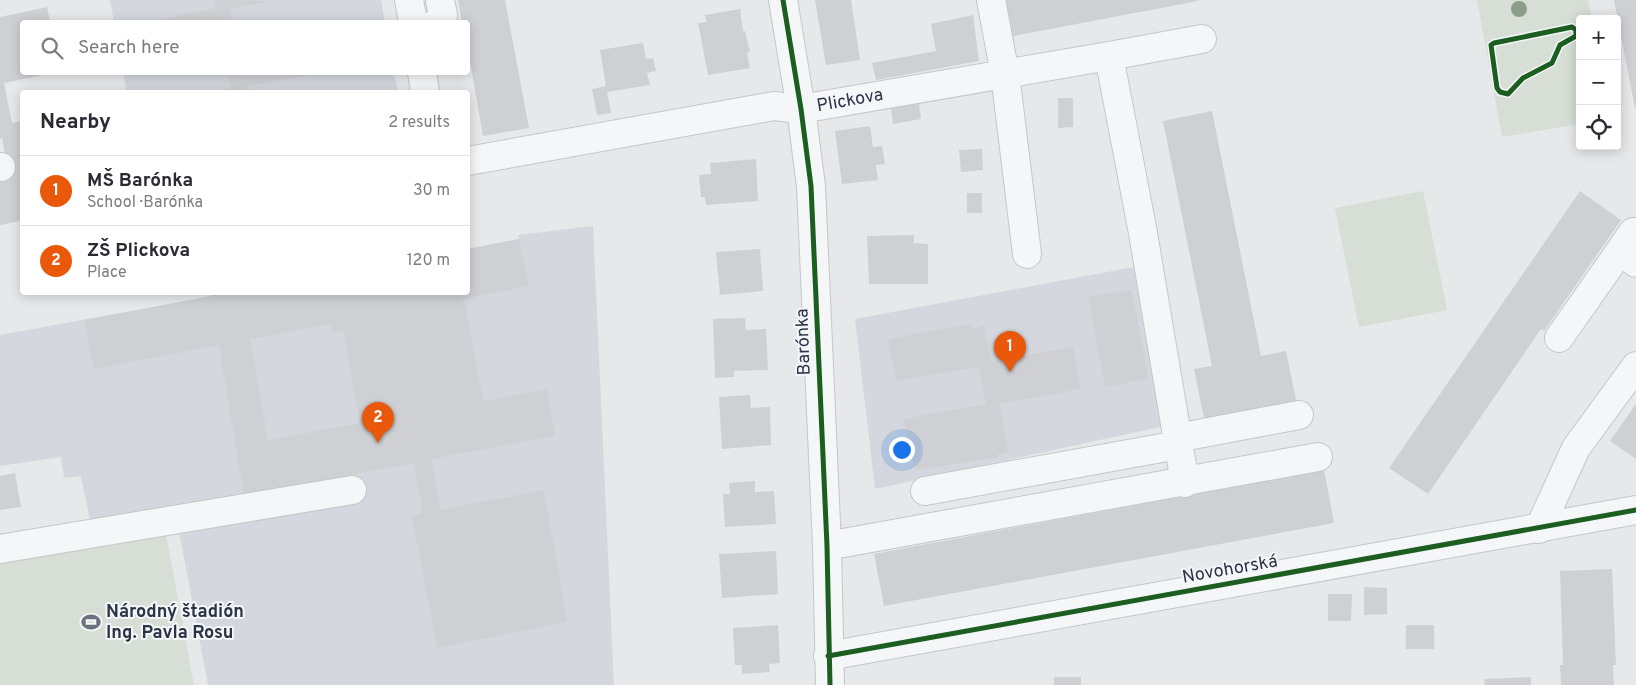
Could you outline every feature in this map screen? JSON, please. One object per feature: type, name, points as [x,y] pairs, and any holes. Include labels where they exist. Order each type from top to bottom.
[{"type":"street","points":[[409,0],[413,20]]},
{"type":"street","points":[[439,20],[443,15],[440,0]]},
{"type":"street","name":"Barónka","points":[[783,0],[801,109],[811,186],[827,546],[830,685]]},
{"type":"street","points":[[991,0],[1005,74],[1027,254]]},
{"type":"street","name":"Plickova","points":[[470,161],[774,106],[801,109],[1202,39]]},
{"type":"street","points":[[1109,56],[1143,233],[1185,483]]},
{"type":"street","points":[[422,75],[425,90]]},
{"type":"street","points":[[1559,338],[1630,249]]},
{"type":"street","points":[[1539,528],[1576,448],[1636,366]]},
{"type":"street","points":[[925,491],[1178,442],[1299,415]]},
{"type":"street","points":[[827,546],[1185,483],[1318,457]]},
{"type":"street","points":[[0,549],[352,490]]},
{"type":"street","name":"Novohorská","points":[[828,656],[1636,510]]},
{"type":"shaded area","points":[[110,0],[381,0],[385,20],[114,20]]},
{"type":"shaded area","points":[[1477,0],[1588,0],[1591,15],[1576,15],[1576,125],[1502,137]]},
{"type":"shaded area","points":[[123,75],[394,75],[398,90],[127,90]]},
{"type":"shaded area","points":[[1423,191],[1447,310],[1359,327],[1335,208]]},
{"type":"shaded area","points":[[593,226],[614,685],[208,685],[176,515],[92,531],[81,476],[64,478],[61,457],[0,466],[0,335],[220,295],[470,295],[470,249],[519,239],[518,235]]},
{"type":"shaded area","points":[[1139,266],[1169,425],[875,489],[855,319]]},
{"type":"shaded area","name":"Národný štadión Ing. Pavla Rosu","points":[[165,529],[194,685],[0,685],[0,558]]},
{"type":"building","points":[[215,0],[271,1],[230,9],[232,20],[159,20],[216,8]]},
{"type":"building","points":[[458,0],[505,0],[529,128],[483,136],[470,61],[470,20],[462,20]]},
{"type":"building","points":[[815,0],[851,0],[860,60],[826,65]]},
{"type":"building","points":[[1006,0],[1198,0],[1198,1],[1013,36]]},
{"type":"building","points":[[1614,0],[1636,0],[1636,108],[1621,36],[1621,15],[1617,15]]},
{"type":"building","points":[[47,7],[50,20],[20,20],[20,75],[42,75],[4,83],[12,123],[20,121],[20,221],[0,225],[0,180],[9,178],[2,138],[0,139],[0,17]]},
{"type":"building","points":[[740,9],[743,31],[745,31],[750,52],[747,53],[750,68],[708,75],[698,23],[707,22],[705,15]]},
{"type":"building","points":[[973,15],[979,61],[876,80],[872,63],[936,51],[931,24]]},
{"type":"building","points":[[643,43],[646,59],[653,58],[656,71],[647,73],[650,85],[607,92],[611,113],[597,115],[592,89],[606,86],[600,50]]},
{"type":"building","points":[[229,75],[309,75],[245,87],[246,90],[226,90],[231,89]]},
{"type":"building","points":[[1058,98],[1073,98],[1073,127],[1058,128]]},
{"type":"building","points":[[919,104],[921,119],[893,124],[891,108]]},
{"type":"building","points":[[1212,111],[1261,356],[1286,351],[1297,405],[1205,423],[1194,369],[1212,366],[1163,121]]},
{"type":"building","points":[[870,126],[873,147],[882,146],[885,164],[876,165],[878,180],[842,184],[835,131]]},
{"type":"building","points":[[982,149],[983,170],[961,172],[959,150]]},
{"type":"building","points":[[756,159],[758,201],[706,205],[705,197],[701,197],[699,175],[711,174],[710,163]]},
{"type":"building","points":[[1580,191],[1621,220],[1544,331],[1541,329],[1428,494],[1389,468]]},
{"type":"building","points":[[967,193],[982,193],[982,213],[967,213]]},
{"type":"building","points":[[914,235],[914,243],[928,244],[928,284],[869,284],[867,236]]},
{"type":"building","points":[[519,239],[529,286],[464,299],[483,401],[547,389],[555,436],[431,459],[440,510],[544,490],[567,622],[437,648],[412,516],[423,513],[414,463],[244,495],[219,345],[94,369],[84,320],[211,296],[470,295],[470,249]],"holes":[[[331,324],[333,333],[343,331],[360,423],[268,440],[250,339]]]},
{"type":"building","points":[[760,249],[763,291],[720,295],[716,252]]},
{"type":"building","points":[[1132,290],[1148,379],[1105,387],[1088,297]]},
{"type":"building","points":[[745,318],[746,330],[766,329],[768,370],[734,371],[734,377],[715,378],[713,319]]},
{"type":"building","points":[[972,324],[972,329],[984,326],[991,362],[1073,347],[1081,389],[999,404],[1008,452],[998,454],[998,457],[915,470],[903,419],[986,404],[979,367],[896,381],[888,339]]},
{"type":"building","points":[[750,395],[751,408],[770,407],[771,445],[722,449],[719,397]]},
{"type":"building","points":[[1636,404],[1636,459],[1610,441]]},
{"type":"building","points":[[1324,470],[1334,523],[884,606],[874,554]]},
{"type":"building","points":[[15,473],[21,507],[0,510],[0,476]]},
{"type":"building","points":[[755,481],[755,492],[774,491],[776,524],[725,527],[723,494],[730,494],[729,483]]},
{"type":"building","points":[[776,551],[778,594],[722,598],[719,554]]},
{"type":"building","points":[[1612,569],[1616,665],[1613,665],[1614,685],[1561,685],[1560,665],[1563,665],[1560,571]]},
{"type":"building","points":[[1364,587],[1387,588],[1387,614],[1364,615]]},
{"type":"building","points":[[1328,594],[1352,594],[1351,621],[1328,621]]},
{"type":"building","points":[[778,625],[780,663],[769,664],[770,672],[742,674],[742,665],[735,665],[733,628]]},
{"type":"building","points":[[1406,625],[1434,625],[1434,649],[1406,649]]},
{"type":"building","points":[[1054,677],[1081,677],[1081,685],[1054,685]]},
{"type":"building","points":[[1531,677],[1531,685],[1485,685],[1484,679]]},
{"type":"cycle path","points":[[783,0],[801,109],[811,186],[827,546],[830,685]]},
{"type":"cycle path","points":[[1572,27],[1576,30],[1576,36],[1560,45],[1552,63],[1523,78],[1508,94],[1500,92],[1497,88],[1491,45],[1572,27]]},
{"type":"cycle path","points":[[828,656],[1636,510]]},
{"type":"place","name":"MŠ Barónka","points":[[1010,372]]},
{"type":"place","name":"ZŠ Plickova","points":[[378,443]]},
{"type":"place","name":"Národný štadión Ing. Pavla Rosu","points":[[91,622]]}]
